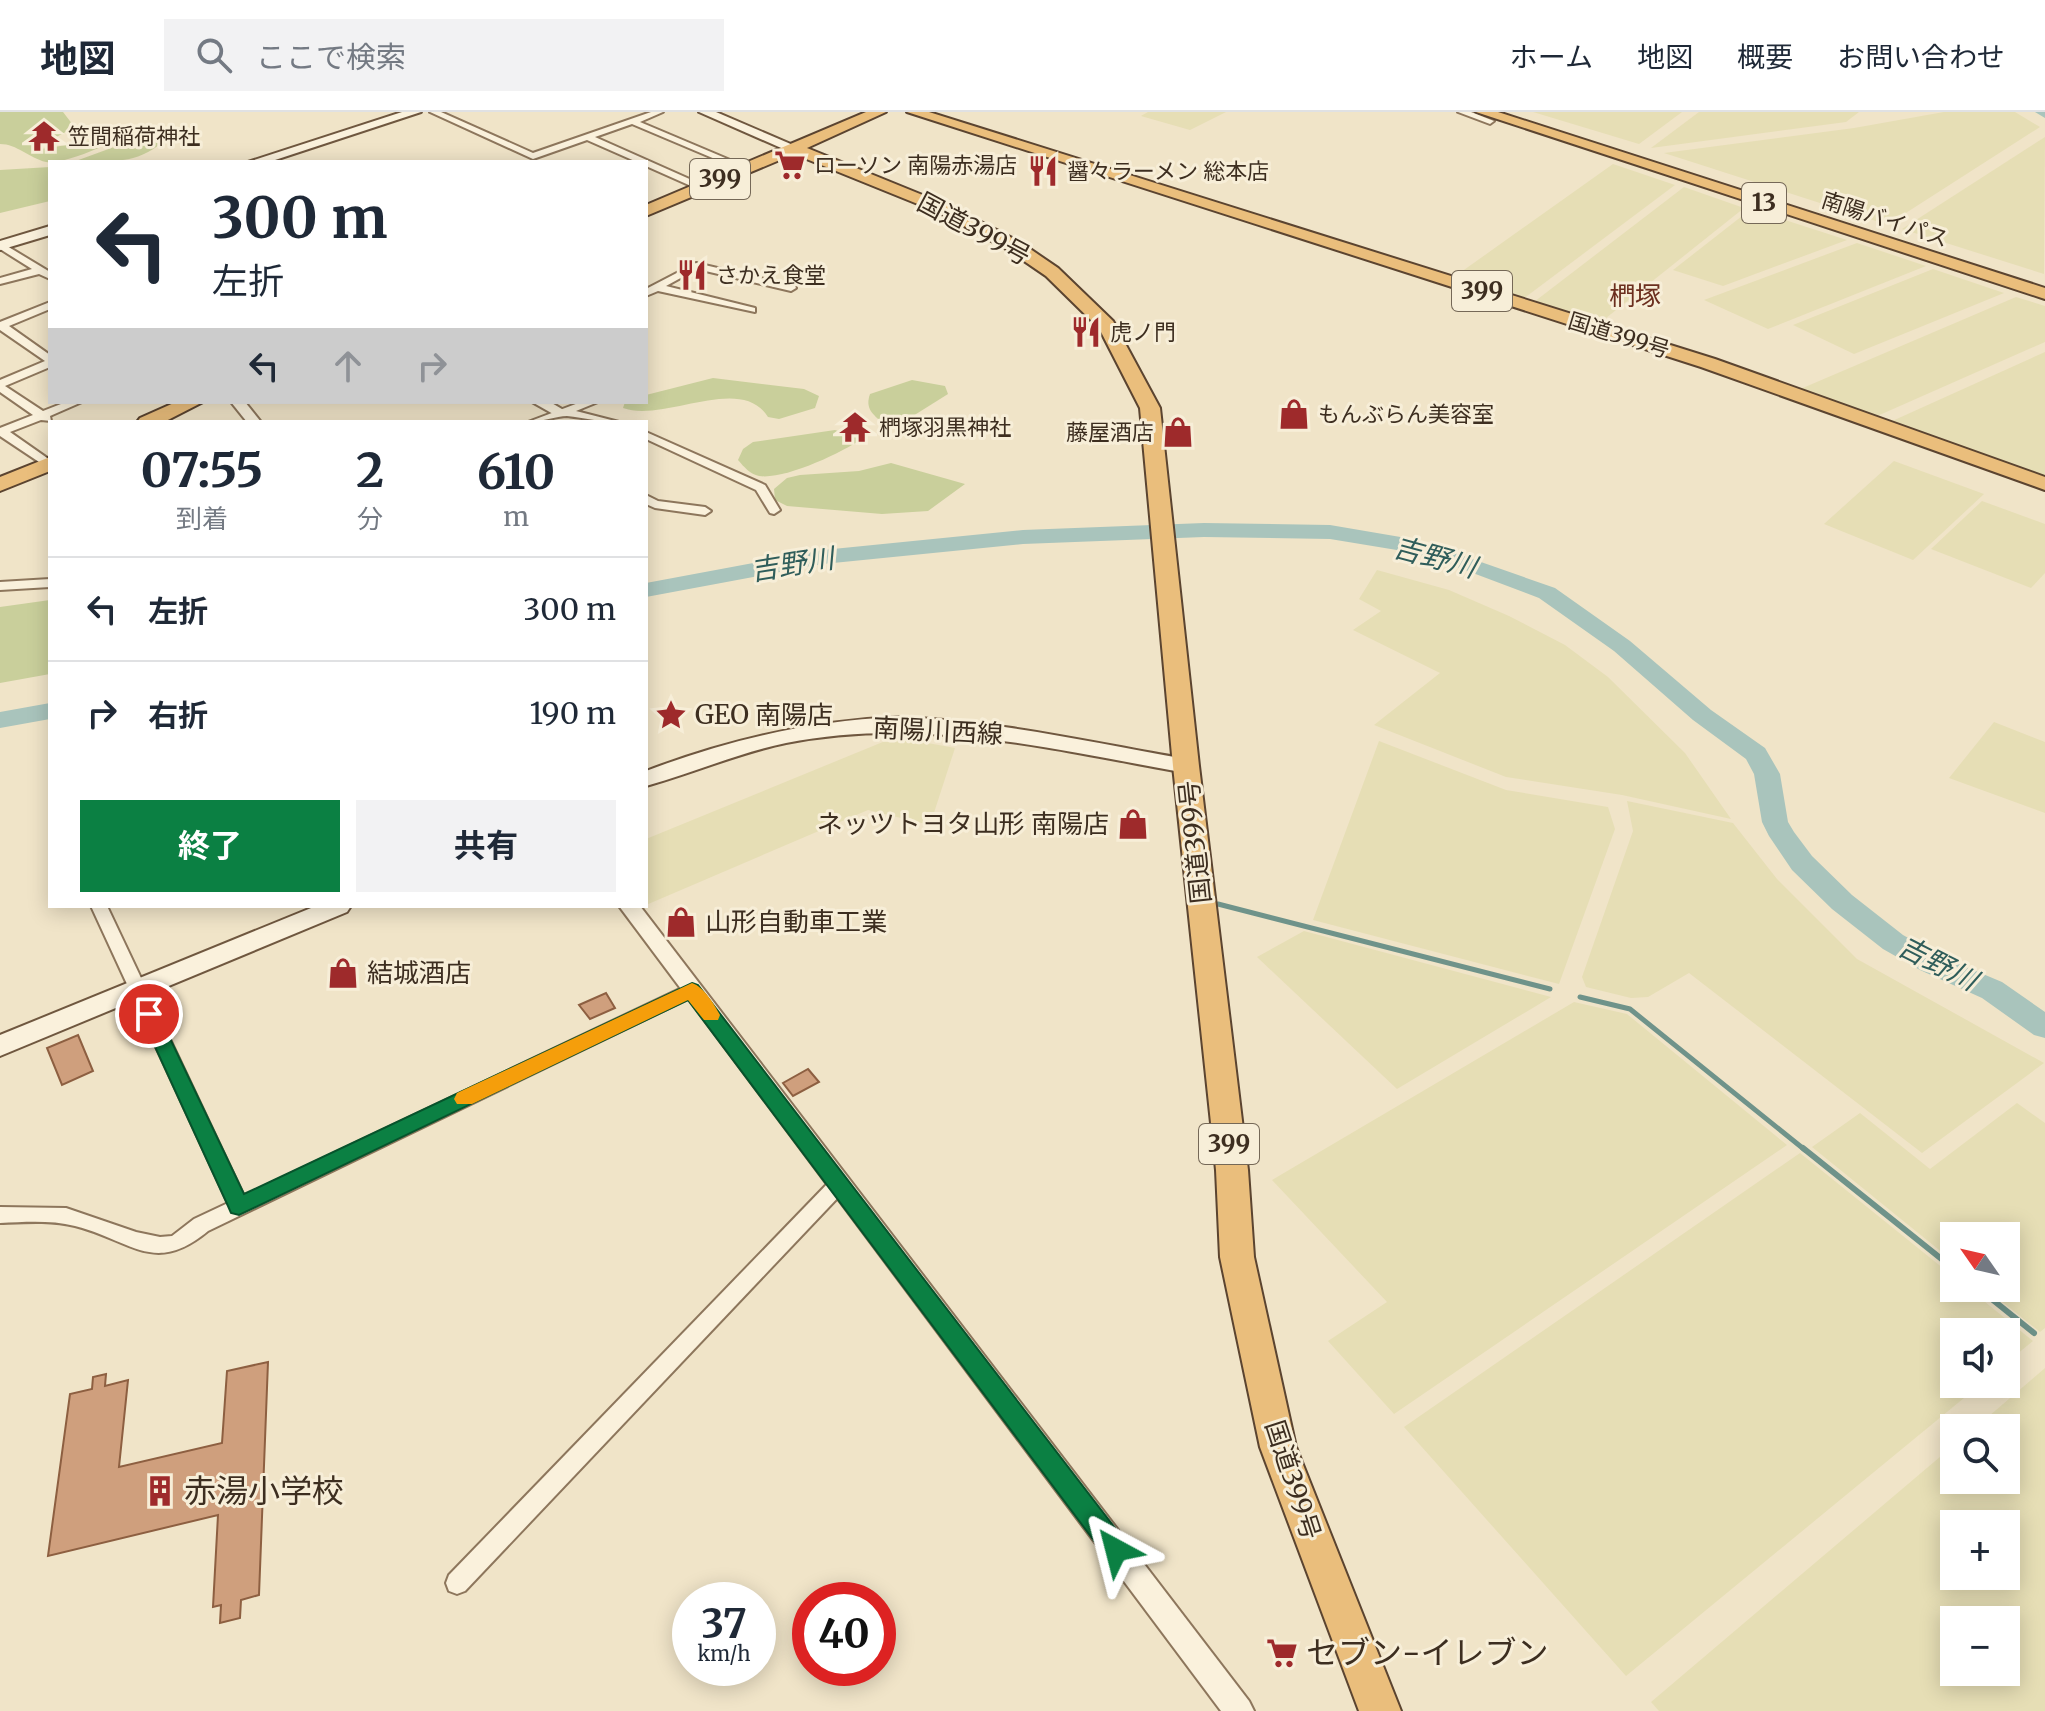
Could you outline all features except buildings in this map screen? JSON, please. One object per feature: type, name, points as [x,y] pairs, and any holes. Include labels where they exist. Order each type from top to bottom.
[{"type":"highway","name":"399","points":[[648,210],[879,112]]},
{"type":"highway","name":"国道399号","points":[[914,112],[1708,363],[2045,484]]},
{"type":"highway","name":"南陽バイパス","points":[[1486,117],[2045,294]]},
{"type":"highway","name":"国道399号","points":[[793,148],[979,226],[1014,246],[1072,290],[1107,325],[1150,408],[1186,766],[1232,1170],[1237,1257],[1278,1447],[1380,1711]]},
{"type":"highway","points":[[152,420],[188,404]]},
{"type":"highway","points":[[0,485],[48,464]]},
{"type":"main road","points":[[261,160],[415,112]]},
{"type":"main road","points":[[705,112],[793,148]]},
{"type":"main road","points":[[1,246],[48,231]]},
{"type":"main road","name":"南陽川西線","points":[[648,778],[707,756],[767,741],[824,730],[898,725],[982,730],[1186,766]]},
{"type":"main road","points":[[0,1046],[334,908]]},
{"type":"street","points":[[434,112],[533,156],[659,112]]},
{"type":"street","points":[[1462,112],[1486,117]]},
{"type":"street","points":[[633,122],[744,168]]},
{"type":"street","points":[[588,137],[640,160]]},
{"type":"street","points":[[648,163],[700,187]]},
{"type":"street","points":[[1,246],[46,273]]},
{"type":"street","points":[[648,292],[696,266],[791,288]]},
{"type":"street","points":[[0,281],[46,273]]},
{"type":"street","points":[[660,288],[751,310]]},
{"type":"street","points":[[0,325],[48,306]]},
{"type":"street","points":[[0,325],[48,361]]},
{"type":"street","points":[[47,419],[0,386],[48,363]]},
{"type":"street","points":[[0,432],[47,419],[73,404]]},
{"type":"street","points":[[240,404],[252,420]]},
{"type":"street","points":[[543,404],[560,412],[602,420]]},
{"type":"street","points":[[539,420],[586,404]]},
{"type":"street","points":[[0,432],[48,463]]},
{"type":"street","points":[[648,436],[761,488],[774,510]]},
{"type":"street","points":[[648,500],[655,504],[705,511]]},
{"type":"street","points":[[0,586],[48,583]]},
{"type":"street","points":[[100,908],[239,1206]]},
{"type":"street","points":[[630,908],[1239,1711]]},
{"type":"street","points":[[0,1215],[39,1213],[73,1217],[167,1246],[239,1206],[692,990]]},
{"type":"street","points":[[457,1583],[839,1184]]},
{"type":"shaded area","points":[[1148,112],[1226,112],[1190,130],[1141,116]]},
{"type":"shaded area","points":[[1533,112],[1682,112],[1639,144]]},
{"type":"shaded area","points":[[1699,112],[1859,112],[1846,122],[1651,148]]},
{"type":"shaded area","points":[[1944,112],[2015,112],[2040,127],[1898,218],[1879,222],[1664,153],[1854,128]]},
{"type":"shaded area","points":[[2045,137],[2044,274],[1902,229]]},
{"type":"shaded area","points":[[1613,164],[1675,185],[1523,299],[1454,277]]},
{"type":"shaded area","points":[[1684,187],[1744,208],[1601,322],[1534,302]]},
{"type":"shaded area","points":[[1751,209],[1847,240],[1723,286],[1673,270]]},
{"type":"shaded area","points":[[1857,243],[1926,266],[1768,329],[1704,300]]},
{"type":"shaded area","points":[[1933,269],[2004,293],[1854,354],[1793,325]]},
{"type":"shaded area","points":[[2016,297],[2045,306],[2045,342],[1875,417],[1798,390]]},
{"type":"shaded area","points":[[2045,352],[2045,477],[1890,422]]},
{"type":"shaded area","points":[[1894,461],[1984,494],[1913,560],[1824,524]]},
{"type":"shaded area","points":[[1982,501],[2045,524],[2045,573],[2031,588],[1931,549]]},
{"type":"shaded area","points":[[1377,570],[1449,590],[1565,645],[1608,677],[1685,753],[1731,819],[1622,795],[1506,777],[1374,725],[1440,673],[1353,630],[1381,611],[1359,599]]},
{"type":"shaded area","points":[[1994,722],[2045,742],[2045,813],[1949,778]]},
{"type":"shaded area","points":[[895,737],[955,748],[930,825],[868,810],[648,904],[648,838]]},
{"type":"shaded area","points":[[1379,741],[1506,790],[1608,807],[1615,829],[1559,984],[1313,920]]},
{"type":"shaded area","points":[[1627,801],[1733,823],[1777,879],[1857,959],[2044,1063],[1922,1153],[1689,973],[1648,997],[1631,998],[1586,987],[1582,977],[1633,831]]},
{"type":"shaded area","points":[[1304,931],[1551,997],[1397,1089],[1257,957]]},
{"type":"shaded area","points":[[1574,1002],[1627,1014],[1787,1145],[1394,1414],[1328,1341],[1387,1302],[1272,1180]]},
{"type":"shaded area","points":[[2017,1103],[2045,1123],[2045,1328],[2040,1332],[2002,1302],[2020,1302],[2020,1222],[1940,1222],[1940,1251],[1812,1147],[1860,1113],[1930,1169]]},
{"type":"shaded area","points":[[1800,1153],[1940,1266],[1940,1302],[1985,1302],[2005,1318],[1940,1318],[1940,1398],[1964,1398],[1945,1414],[1940,1414],[1940,1418],[1626,1676],[1404,1427]]},
{"type":"shaded area","points":[[2020,1330],[2033,1341],[2020,1352]]},
{"type":"shaded area","points":[[2045,1368],[2045,1711],[1659,1711],[1651,1702],[1940,1457],[1940,1494],[2020,1494],[2020,1414],[1991,1414],[2010,1398],[2020,1398],[2020,1389]]},
{"type":"green space","points":[[0,112],[63,112],[73,125],[71,129],[40,146],[41,149],[86,142],[122,127],[139,125],[94,150],[63,160],[46,162],[12,146],[0,144]]},
{"type":"green space","points":[[150,129],[169,135],[149,152],[137,157],[78,160],[114,147],[138,131]]},
{"type":"green space","points":[[48,167],[48,201],[0,213],[0,170]]},
{"type":"green space","points":[[713,378],[804,389],[819,396],[815,408],[779,419],[768,417],[756,405],[740,399],[721,399],[659,410],[623,408],[624,404],[648,404],[648,394]]},
{"type":"green space","points":[[912,380],[945,386],[948,394],[905,421],[883,423],[870,410],[870,394]]},
{"type":"green space","points":[[835,430],[862,439],[812,464],[783,474],[759,476],[738,460],[743,449],[753,442]]},
{"type":"green space","points":[[891,463],[965,484],[928,511],[882,514],[787,506],[775,500],[774,489],[787,478],[859,471]]},
{"type":"green space","points":[[48,600],[48,674],[0,683],[0,607]]},
{"type":"waterway","name":"吉野川","points":[[648,590],[823,557],[1023,537],[1204,530],[1330,532],[1418,547],[1457,559],[1547,593],[1622,646],[1702,715],[1756,754],[1767,774],[1775,822],[1782,836],[1802,863],[1842,902],[1893,942],[1930,963],[1992,990],[2045,1027]]},
{"type":"waterway","name":"吉野川","points":[[0,720],[48,711]]},
{"type":"waterway","points":[[1218,904],[1550,989]]},
{"type":"waterway","points":[[1580,997],[1630,1009],[1805,1150]]},
{"type":"waterway","points":[[1803,1148],[1940,1258]]},
{"type":"waterway","points":[[1995,1302],[2034,1333]]},
{"type":"slow traffic","points":[[465,1099],[692,990],[711,1015]]},
{"type":"place","name":"笠間稲荷神社","points":[[44,136]]},
{"type":"place","name":"ローソン 南陽赤湯店","points":[[790,165]]},
{"type":"place","name":"醤々ラーメン 総本店","points":[[1043,171]]},
{"type":"place","name":"さかえ食堂","points":[[692,275]]},
{"type":"place","name":"虎ノ門","points":[[1086,332]]},
{"type":"place","name":"もんぶらん美容室","points":[[1294,414]]},
{"type":"place","name":"椚塚羽黒神社","points":[[855,427]]},
{"type":"place","name":"藤屋酒店","points":[[1178,432]]},
{"type":"place","name":"GEO 南陽店","points":[[671,715]]},
{"type":"place","name":"ネッツトヨタ山形 南陽店","points":[[1133,824]]},
{"type":"place","name":"山形自動車工業","points":[[681,922]]},
{"type":"place","name":"結城酒店","points":[[343,973]]},
{"type":"place","name":"赤湯小学校","points":[[160,1491]]},
{"type":"place","name":"セブン-イレブン","points":[[1282,1653]]},
{"type":"district","name":"椚塚","points":[[1635,296]]},
{"type":"route","points":[[149,1014],[239,1206],[692,990],[1116,1550]]}]
